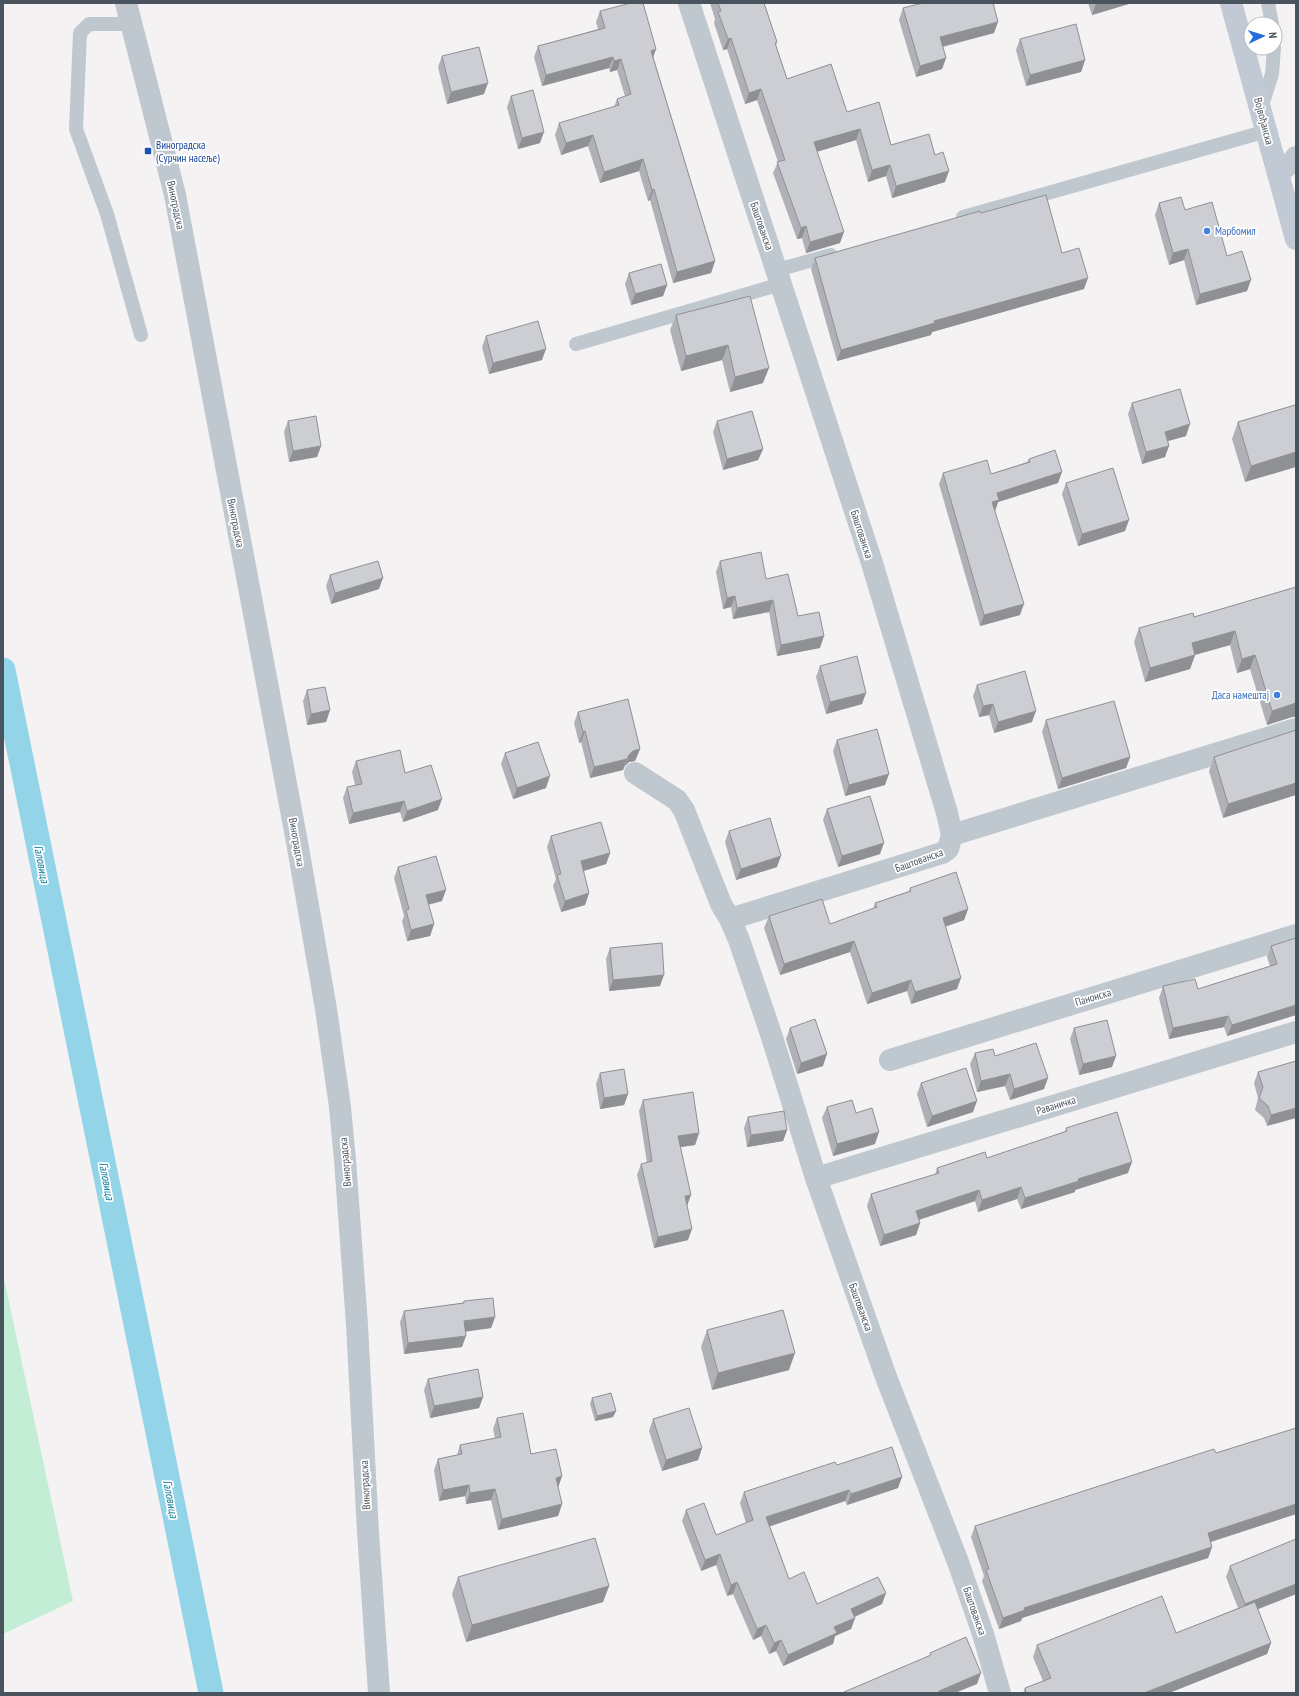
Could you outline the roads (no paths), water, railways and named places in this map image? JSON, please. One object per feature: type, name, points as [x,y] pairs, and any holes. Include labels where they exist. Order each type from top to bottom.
[{"type":"main road","name":"Војвођанска","points":[[1231,3],[1296,239]]},
{"type":"street","name":"Виноградска","points":[[126,3],[175,195],[297,842],[334,1059],[345,1160],[357,1325],[368,1532],[379,1693]]},
{"type":"street","name":"Баштованска","points":[[689,3],[872,563],[947,813],[952,835],[948,849],[942,853],[730,919]]},
{"type":"street","points":[[1278,173],[1296,157]]},
{"type":"street","points":[[952,835],[1296,729]]},
{"type":"street","name":"Баштованска","points":[[635,773],[677,800],[684,810],[721,904],[730,919],[739,940],[771,1034],[816,1178],[865,1320],[958,1562],[983,1634],[1000,1693]]},
{"type":"street","name":"Панонска","points":[[890,1060],[1296,935]]},
{"type":"street","name":"Раваничка","points":[[816,1178],[1296,1032]]},
{"type":"lane","points":[[1268,3],[1270,16]]},
{"type":"lane","points":[[131,24],[89,24],[80,33],[76,129],[107,214],[141,335]]},
{"type":"lane","points":[[1261,108],[1272,74],[1273,56]]},
{"type":"lane","points":[[952,220],[1267,131]]},
{"type":"lane","points":[[576,344],[779,277],[845,251]]},
{"type":"waterway","name":"Галовица","points":[[3,670],[211,1693]]},
{"type":"place","name":"Виноградска (Сурчин насеље)","points":[[148,151]]},
{"type":"place","name":"Марбомил","points":[[1207,231]]},
{"type":"place","name":"Даса намештај","points":[[1277,695]]}]
